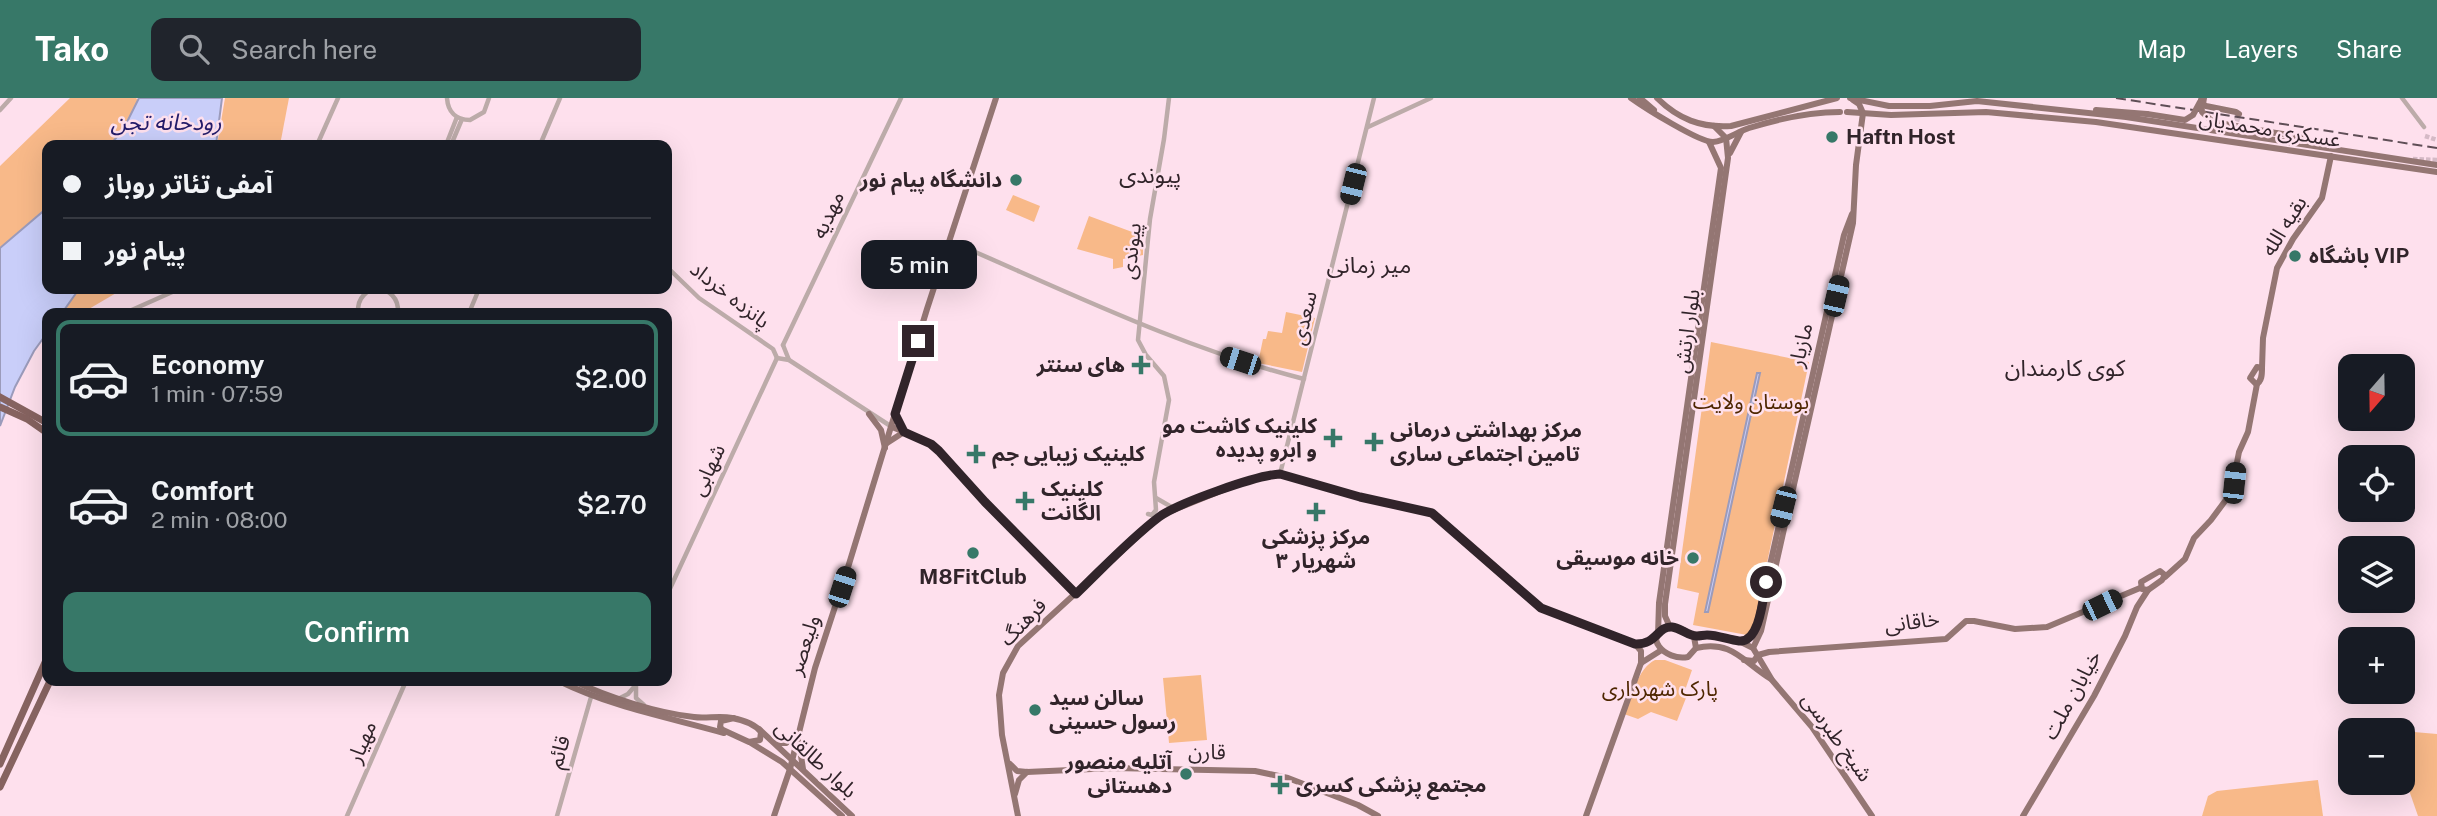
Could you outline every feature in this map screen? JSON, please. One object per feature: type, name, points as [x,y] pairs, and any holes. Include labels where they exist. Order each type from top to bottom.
[{"type":"highway","points":[[0,397],[42,421]]},
{"type":"highway","points":[[0,407],[42,430]]},
{"type":"highway","points":[[0,764],[42,670]]},
{"type":"highway","points":[[0,787],[48,686]]},
{"type":"main road","name":"ولیعصر","points":[[772,816],[790,769],[810,682],[996,98]]},
{"type":"main road","points":[[1631,98],[1665,120],[1707,140],[1711,126]]},
{"type":"main road","points":[[1640,98],[1665,120]]},
{"type":"main road","points":[[1655,98],[1671,112],[1711,126],[1726,138]]},
{"type":"main road","points":[[1711,126],[1743,123],[1838,98]]},
{"type":"main road","points":[[1838,98],[1836,105],[1855,117],[1862,126]]},
{"type":"main road","points":[[1844,112],[1851,107],[1850,98]]},
{"type":"main road","points":[[1850,98],[1859,104],[1863,113]]},
{"type":"main road","name":"عسکری محمدیان","points":[[1850,98],[1889,106],[1977,102],[2126,117],[2296,144],[2437,172]]},
{"type":"main road","points":[[2080,112],[2106,110],[2185,121],[2196,112],[2202,100]]},
{"type":"main road","points":[[2202,100],[2210,108],[2239,114]]},
{"type":"main road","points":[[2202,100],[2202,112],[2213,122],[2297,136],[2331,153]]},
{"type":"main road","name":"عسکری محمدیان","points":[[1707,140],[1726,138],[1741,131],[1807,115],[1844,112],[1986,112],[2096,122],[2437,166]]},
{"type":"main road","name":"مازیار","points":[[1740,641],[1752,637],[1755,632],[1791,482],[1853,212],[1863,113]]},
{"type":"main road","points":[[2096,122],[2098,114]]},
{"type":"main road","points":[[2126,117],[2218,129]]},
{"type":"main road","points":[[1728,158],[1741,131]]},
{"type":"main road","points":[[2247,133],[2293,141],[2296,144]]},
{"type":"main road","name":"بلوار ارتش","points":[[1657,636],[1659,603],[1728,158],[1726,138]]},
{"type":"main road","name":"بلوار ارتش","points":[[1707,140],[1721,168],[1707,292]]},
{"type":"main road","name":"بقیه الله","points":[[2261,355],[2277,268],[2293,239],[2322,198],[2331,153]]},
{"type":"main road","points":[[2162,574],[2144,589],[2141,582],[2177,567],[2185,559],[2193,538],[2211,520],[2231,493],[2239,452],[2248,432],[2255,384],[2262,368],[2261,355]]},
{"type":"main road","points":[[2255,384],[2250,379],[2261,355]]},
{"type":"main road","points":[[2254,370],[2257,367],[2262,368]]},
{"type":"main road","points":[[869,414],[881,430],[886,446],[904,432],[895,414]]},
{"type":"main road","name":"پانزده خرداد","points":[[892,427],[931,444],[939,451],[1076,594]]},
{"type":"main road","name":"فرهنگ","points":[[1018,816],[1002,734],[999,695],[1003,673],[1018,646],[1154,522],[1175,509],[1269,475],[1280,474],[1360,497],[1432,513],[1541,608],[1635,644]]},
{"type":"main road","name":"مازیار","points":[[1753,648],[1761,631],[1791,482]]},
{"type":"main road","name":"بلوار ارتش","points":[[1670,627],[1665,616],[1665,604],[1674,517]]},
{"type":"main road","name":"خاقانی","points":[[1744,660],[1754,661],[1758,655],[1812,647],[1946,639],[1966,621],[2015,629],[2047,627],[2144,589]]},
{"type":"main road","name":"خیابان ملت","points":[[2023,816],[2092,699],[2125,636],[2144,589]]},
{"type":"main road","points":[[1635,644],[1647,643],[1664,628],[1670,627],[1684,630],[1694,636],[1696,648],[1688,657],[1682,658],[1660,651],[1657,636]]},
{"type":"main road","name":"شیخ طبرسی","points":[[1694,636],[1707,635],[1740,641],[1753,648],[1772,680],[1812,727],[1872,816]]},
{"type":"main road","points":[[1586,816],[1641,663],[1640,650],[1635,644]]},
{"type":"main road","name":"شیخ طبرسی","points":[[1696,648],[1719,646],[1732,651],[1772,680]]},
{"type":"main road","points":[[1641,663],[1660,651]]},
{"type":"main road","points":[[569,686],[592,697],[729,734]]},
{"type":"main road","points":[[586,686],[648,707],[683,716],[711,719],[712,726],[706,728]]},
{"type":"main road","points":[[703,718],[734,718],[757,727],[761,732],[760,740],[749,742]]},
{"type":"main road","points":[[729,734],[720,724],[721,721],[734,718]]},
{"type":"main road","name":"بلوار طالقانی","points":[[757,727],[842,816]]},
{"type":"main road","points":[[775,743],[786,743],[799,733]]},
{"type":"main road","points":[[784,786],[793,777],[802,774],[799,733]]},
{"type":"main road","name":"بلوار طالقانی","points":[[729,734],[749,742],[802,774],[852,816]]},
{"type":"main road","points":[[1007,760],[1017,771],[1027,772]]},
{"type":"main road","points":[[772,816],[784,771],[782,762]]},
{"type":"main road","name":"قارن","points":[[1027,772],[1114,768],[1255,771],[1288,778],[1324,791],[1378,816]]},
{"type":"main road","points":[[1014,798],[1020,780],[1027,772]]},
{"type":"street","points":[[0,110],[11,98]]},
{"type":"street","points":[[319,140],[338,98]]},
{"type":"street","points":[[447,98],[448,107],[459,118],[470,120],[481,116],[487,108],[489,98]]},
{"type":"street","points":[[542,140],[560,98]]},
{"type":"street","name":"مهدیه","points":[[783,345],[901,98]]},
{"type":"street","name":"پیوندی","points":[[1139,335],[1150,219],[1169,98]]},
{"type":"street","name":"سعدی","points":[[1280,474],[1374,98]]},
{"type":"street","points":[[1367,128],[1431,98]]},
{"type":"street","points":[[2402,98],[2424,127]]},
{"type":"street","points":[[451,140],[459,118]]},
{"type":"street","points":[[949,241],[1140,324],[1219,355],[1304,379]]},
{"type":"street","name":"پانزده خرداد","points":[[672,272],[699,298],[773,349],[777,358],[789,360],[892,427]]},
{"type":"street","points":[[136,308],[168,294]]},
{"type":"street","points":[[393,295],[398,308]]},
{"type":"street","points":[[1129,319],[1135,319],[1141,314],[1149,327]]},
{"type":"street","points":[[1148,514],[1155,513],[1156,510],[1154,482],[1169,400],[1164,376],[1146,355],[1138,340],[1143,329],[1149,327]]},
{"type":"street","name":"پانزده خرداد","points":[[773,349],[783,345],[789,360]]},
{"type":"street","name":"شهابی","points":[[672,584],[777,358]]},
{"type":"street","points":[[883,422],[895,414]]},
{"type":"street","points":[[1154,494],[1159,501],[1175,509]]},
{"type":"street","name":"مهیار","points":[[347,816],[403,686]]},
{"type":"street","points":[[615,698],[622,698],[633,686]]},
{"type":"street","points":[[636,686],[636,698],[648,707]]},
{"type":"street","name":"قائم","points":[[556,816],[592,697]]},
{"type":"green space","points":[[70,98],[138,100],[123,130],[114,140],[42,140],[42,212],[0,248],[0,166]]},
{"type":"green space","points":[[225,98],[289,98],[281,140],[218,140]]},
{"type":"green space","points":[[1013,195],[1040,206],[1034,222],[1006,210]]},
{"type":"green space","points":[[1089,216],[1143,236],[1143,255],[1123,259],[1123,267],[1113,269],[1113,259],[1077,249]]},
{"type":"green space","points":[[69,294],[114,294],[91,308],[54,308]]},
{"type":"green space","points":[[1286,312],[1315,318],[1302,372],[1258,363],[1263,339],[1266,339],[1268,331],[1282,333]]},
{"type":"green space","name":"بوستان ولایت","points":[[1711,342],[1809,362],[1753,630],[1747,635],[1693,625],[1699,593],[1677,588]]},
{"type":"green space","name":"پارک شهرداری","points":[[1655,660],[1665,660],[1692,670],[1683,696],[1686,698],[1677,721],[1651,712],[1638,719],[1624,714],[1640,676]]},
{"type":"green space","points":[[1201,675],[1207,740],[1169,743],[1163,678]]},
{"type":"green space","points":[[2415,732],[2437,734],[2437,816],[2418,816],[2411,795],[2415,795]]},
{"type":"green space","points":[[2318,780],[2323,816],[2202,816],[2208,796],[2217,791]]},
{"type":"water","name":"رودخانه تجن","points":[[139,98],[222,98],[217,140],[114,140],[123,130]]},
{"type":"water","points":[[42,212],[42,294],[75,294],[66,308],[42,308],[42,340],[15,387],[0,426],[0,248]]},
{"type":"water","points":[[1757,373],[1760,373],[1708,612],[1705,612]]},
{"type":"tunnel","points":[[2223,129],[2234,127],[2239,114]]},
{"type":"tunnel","points":[[2425,136],[2437,140]]},
{"type":"tunnel","points":[[2413,159],[2437,160]]},
{"type":"railway","points":[[2116,98],[2437,148]]},
{"type":"place","name":"Haftn Host","points":[[1832,137]]},
{"type":"place","name":"دانشگاه پیام نور","points":[[1016,180]]},
{"type":"place","name":"باشگاه VIP","points":[[2295,256]]},
{"type":"place","name":"های سنتر","points":[[1141,365]]},
{"type":"place","name":"کلینیک کاشت مو و ابرو پدیده","points":[[1333,438]]},
{"type":"place","name":"مرکز بهداشتی درمانی تامین اجتماعی ساری","points":[[1374,442]]},
{"type":"place","name":"کلینیک زیبایی جم","points":[[976,454]]},
{"type":"place","name":"کلینیک الگانت","points":[[1025,501]]},
{"type":"place","name":"مرکز پزشکی شهریار ۳","points":[[1316,512]]},
{"type":"place","name":"M8FitClub","points":[[973,553]]},
{"type":"place","name":"خانه موسیقی","points":[[1693,558]]},
{"type":"place","name":"سالن سید رسول حسینی","points":[[1035,710]]},
{"type":"place","name":"آتلیه منصور دهستانی","points":[[1186,774]]},
{"type":"place","name":"مجتمع پزشکی کسری","points":[[1280,785]]},
{"type":"district","name":"پیوندی","points":[[1150,175]]},
{"type":"district","name":"میر زمانی","points":[[1369,265]]},
{"type":"district","name":"کوی کارمندان","points":[[2065,368]]},
{"type":"route","points":[[918,341],[895,414],[900,426],[904,432],[931,444],[939,451],[1076,594],[1161,515],[1238,484],[1280,474],[1360,497],[1432,513],[1541,608],[1635,644],[1647,643],[1657,637],[1664,628],[1670,627],[1684,630],[1694,636],[1707,635],[1740,641],[1749,639],[1755,632],[1766,582]]}]
